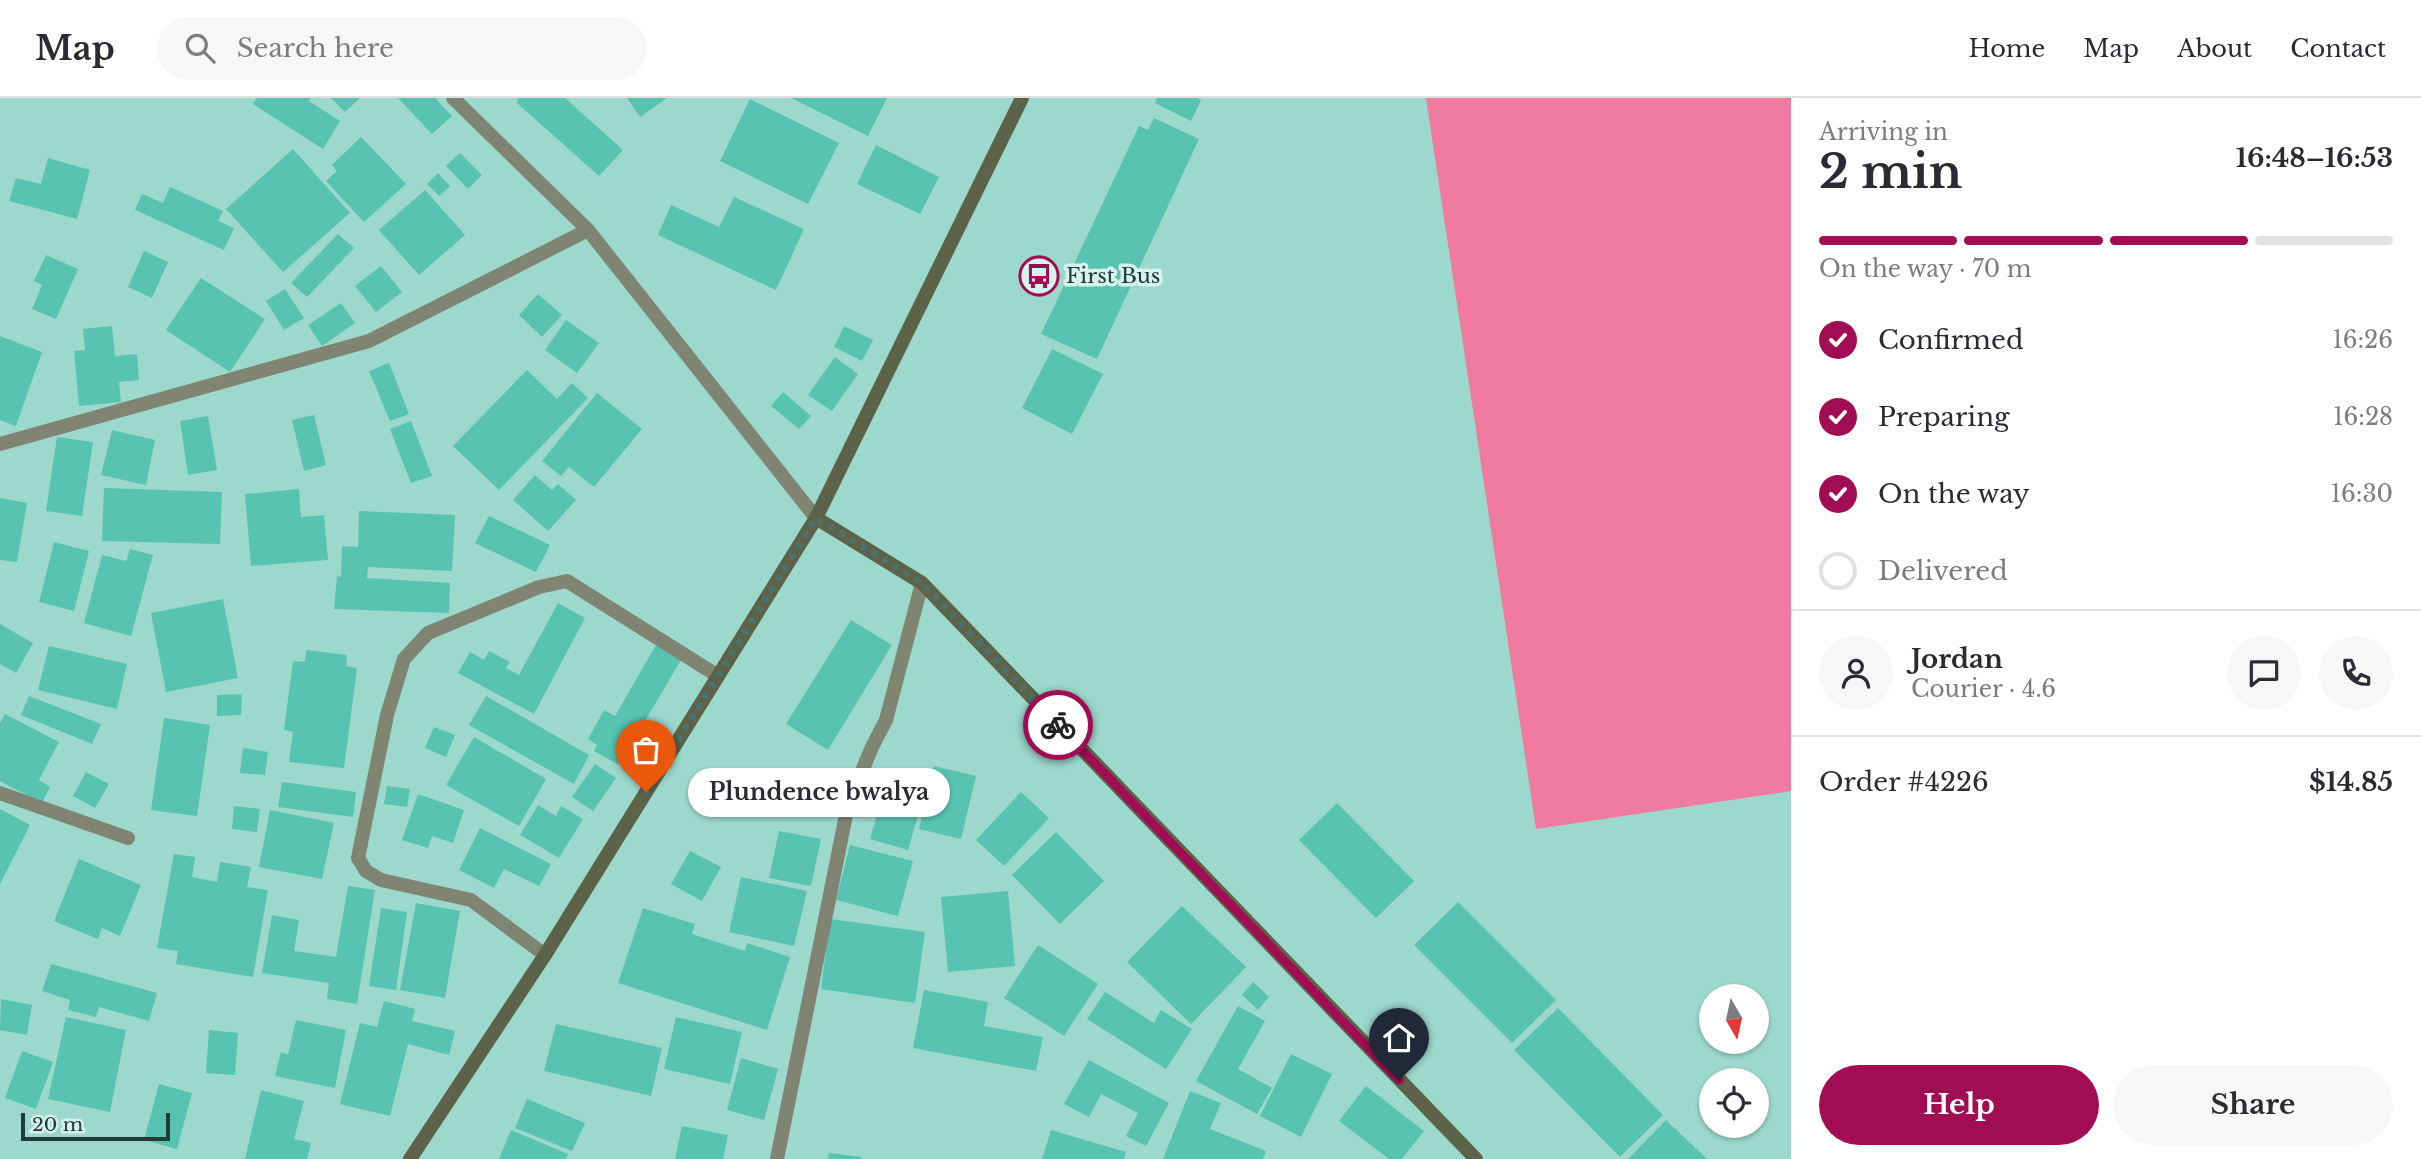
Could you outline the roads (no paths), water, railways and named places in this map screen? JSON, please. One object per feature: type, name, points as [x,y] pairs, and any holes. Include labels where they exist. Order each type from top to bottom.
[{"type":"street","points":[[453,98],[588,230],[816,518],[922,583],[1476,1159]]},
{"type":"street","points":[[410,1159],[545,955],[816,518],[1022,98]]},
{"type":"street","points":[[0,444],[369,341],[588,230]]},
{"type":"street","points":[[545,955],[471,900],[380,880],[366,872],[359,858],[387,715],[404,659],[428,633],[539,587],[567,581],[718,676]]},
{"type":"street","points":[[777,1159],[848,805],[886,720],[922,583]]},
{"type":"street","points":[[0,793],[128,838]]},
{"type":"place","name":"First Bus","points":[[1039,276]]},
{"type":"place","name":"Plundence bwalya","points":[[646,792]]}]
